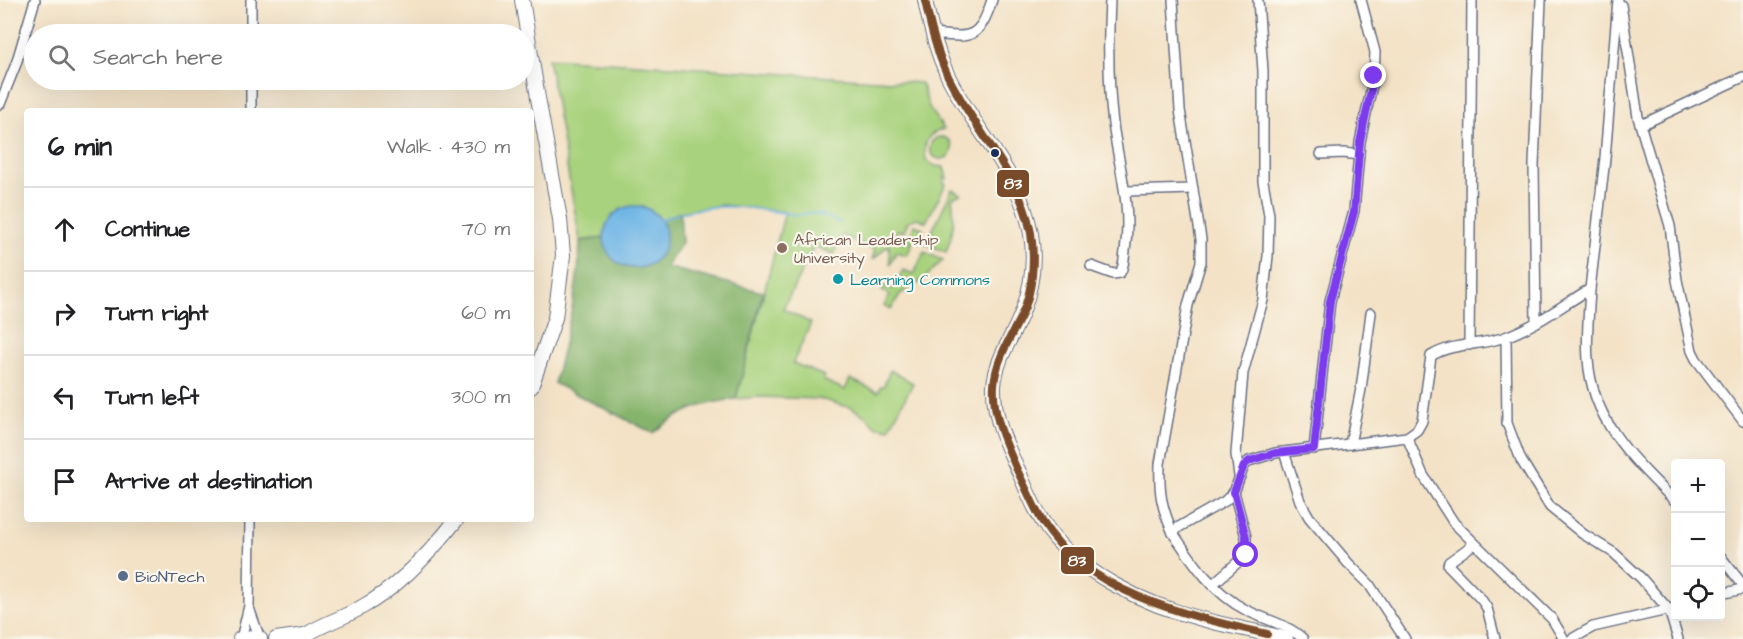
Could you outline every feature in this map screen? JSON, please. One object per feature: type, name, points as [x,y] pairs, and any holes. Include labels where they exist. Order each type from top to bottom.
[{"type":"main road","points":[[522,0],[526,24]]},
{"type":"main road","points":[[925,0],[932,34],[947,75],[1023,203],[1030,233],[1033,260],[1029,287],[1023,311],[997,369],[995,399],[999,424],[1010,453],[1043,522],[1058,542],[1078,560],[1098,576],[1122,588],[1200,619],[1286,639]]},
{"type":"main road","points":[[534,74],[560,219],[563,255],[555,318],[534,378]]},
{"type":"main road","points":[[276,639],[302,637],[340,619],[377,597],[422,558],[454,522]]},
{"type":"main road","points":[[241,639],[253,637],[260,639]]},
{"type":"street","points":[[27,24],[34,0]]},
{"type":"street","points":[[251,0],[251,24]]},
{"type":"street","points":[[932,34],[959,37],[971,34],[982,25],[992,0]]},
{"type":"street","points":[[1091,266],[1113,274],[1120,273],[1123,268],[1127,241],[1126,191],[1113,124],[1110,0]]},
{"type":"street","points":[[1173,0],[1180,110],[1202,239],[1201,262],[1188,305],[1160,464],[1163,510],[1173,533],[1195,564],[1213,584],[1240,607],[1289,628],[1304,639]]},
{"type":"street","points":[[1239,477],[1236,454],[1243,373],[1263,300],[1268,256],[1269,215],[1263,181],[1263,71],[1258,0]]},
{"type":"street","points":[[1314,449],[1330,301],[1354,212],[1359,155],[1374,76],[1375,52],[1362,0]]},
{"type":"street","points":[[1469,345],[1472,0]]},
{"type":"street","points":[[1536,322],[1534,165],[1541,0]]},
{"type":"street","points":[[1619,0],[1641,125],[1670,226],[1679,290],[1692,351],[1743,421]]},
{"type":"street","points":[[1619,0],[1605,158],[1590,289],[1588,356],[1590,376],[1601,413],[1624,448],[1671,497]]},
{"type":"street","points":[[0,104],[16,64],[24,36]]},
{"type":"street","points":[[1641,125],[1743,77]]},
{"type":"street","points":[[251,90],[251,108]]},
{"type":"street","points":[[1321,154],[1359,155]]},
{"type":"street","points":[[1126,191],[1193,189]]},
{"type":"street","points":[[1173,533],[1179,527],[1225,501],[1234,492],[1244,466],[1249,461],[1284,452],[1407,437],[1417,430],[1422,421],[1431,356],[1443,349],[1506,337],[1536,322],[1590,289]]},
{"type":"street","points":[[1350,444],[1361,389],[1371,313]]},
{"type":"street","points":[[1506,337],[1507,423],[1521,460],[1550,507],[1583,534],[1614,553],[1671,608]]},
{"type":"street","points":[[1407,437],[1423,475],[1454,523],[1552,619],[1564,639]]},
{"type":"street","points":[[1284,452],[1300,501],[1309,517],[1369,584],[1405,639]]},
{"type":"street","points":[[1213,584],[1246,555],[1246,537],[1234,492]]},
{"type":"street","points":[[241,639],[249,606],[250,522]]},
{"type":"street","points":[[1474,544],[1448,565],[1487,608],[1495,639]]},
{"type":"street","points":[[1725,563],[1743,587],[1725,592]]},
{"type":"street","points":[[249,606],[260,639]]},
{"type":"street","points":[[1572,639],[1593,627],[1671,609]]},
{"type":"street","points":[[1674,621],[1678,639]]},
{"type":"green space","points":[[548,58],[921,83],[930,110],[944,129],[933,133],[927,140],[926,160],[935,166],[944,167],[947,179],[944,178],[943,181],[946,184],[926,222],[918,218],[908,221],[904,232],[898,230],[895,238],[907,243],[914,225],[923,228],[919,236],[916,235],[907,255],[896,252],[890,265],[889,246],[872,259],[875,250],[842,235],[834,254],[814,246],[783,309],[811,323],[793,363],[824,376],[823,380],[845,390],[850,379],[878,392],[881,386],[884,386],[890,370],[913,383],[889,429],[875,426],[867,417],[852,408],[820,399],[758,397],[736,399],[785,212],[722,205],[680,212],[660,220],[658,217],[605,229],[604,238],[580,241]]},
{"type":"green space","points":[[941,137],[951,144],[952,148],[945,158],[941,159],[931,152],[930,148],[937,138]]},
{"type":"green space","points":[[952,189],[961,194],[952,198],[953,225],[946,252],[926,244]]},
{"type":"green space","points":[[680,212],[682,243],[666,267],[763,292],[736,399],[692,409],[653,433],[554,383],[574,295],[580,241],[604,238],[609,252],[625,266],[638,268],[646,266],[655,260],[659,253],[663,229],[660,220]]},
{"type":"green space","points":[[924,252],[943,260],[922,281],[900,294],[891,309],[884,306],[890,295],[882,291],[884,286],[893,289],[903,270],[914,274]]},
{"type":"water","points":[[635,206],[657,215],[666,237],[657,259],[635,268],[613,259],[604,237],[613,215]]},
{"type":"waterway","points":[[660,220],[712,207],[744,207],[798,215],[813,213],[840,223]]},
{"type":"transit line","name":"83","points":[[925,0],[934,38],[947,74],[1017,190],[1031,233],[1033,264],[1029,295],[998,366],[994,396],[995,408],[1005,440],[1042,521],[1061,546],[1085,567],[1112,584],[1174,610],[1267,634]]},
{"type":"place","name":"African Leadership University","points":[[782,248]]},
{"type":"place","name":"Learning Commons","points":[[838,279]]},
{"type":"place","name":"BioNTech","points":[[123,576]]},
{"type":"route","points":[[1246,555],[1248,548],[1246,537],[1234,492],[1244,466],[1249,461],[1275,453],[1314,449],[1330,301],[1354,212],[1360,142],[1374,76]]}]
